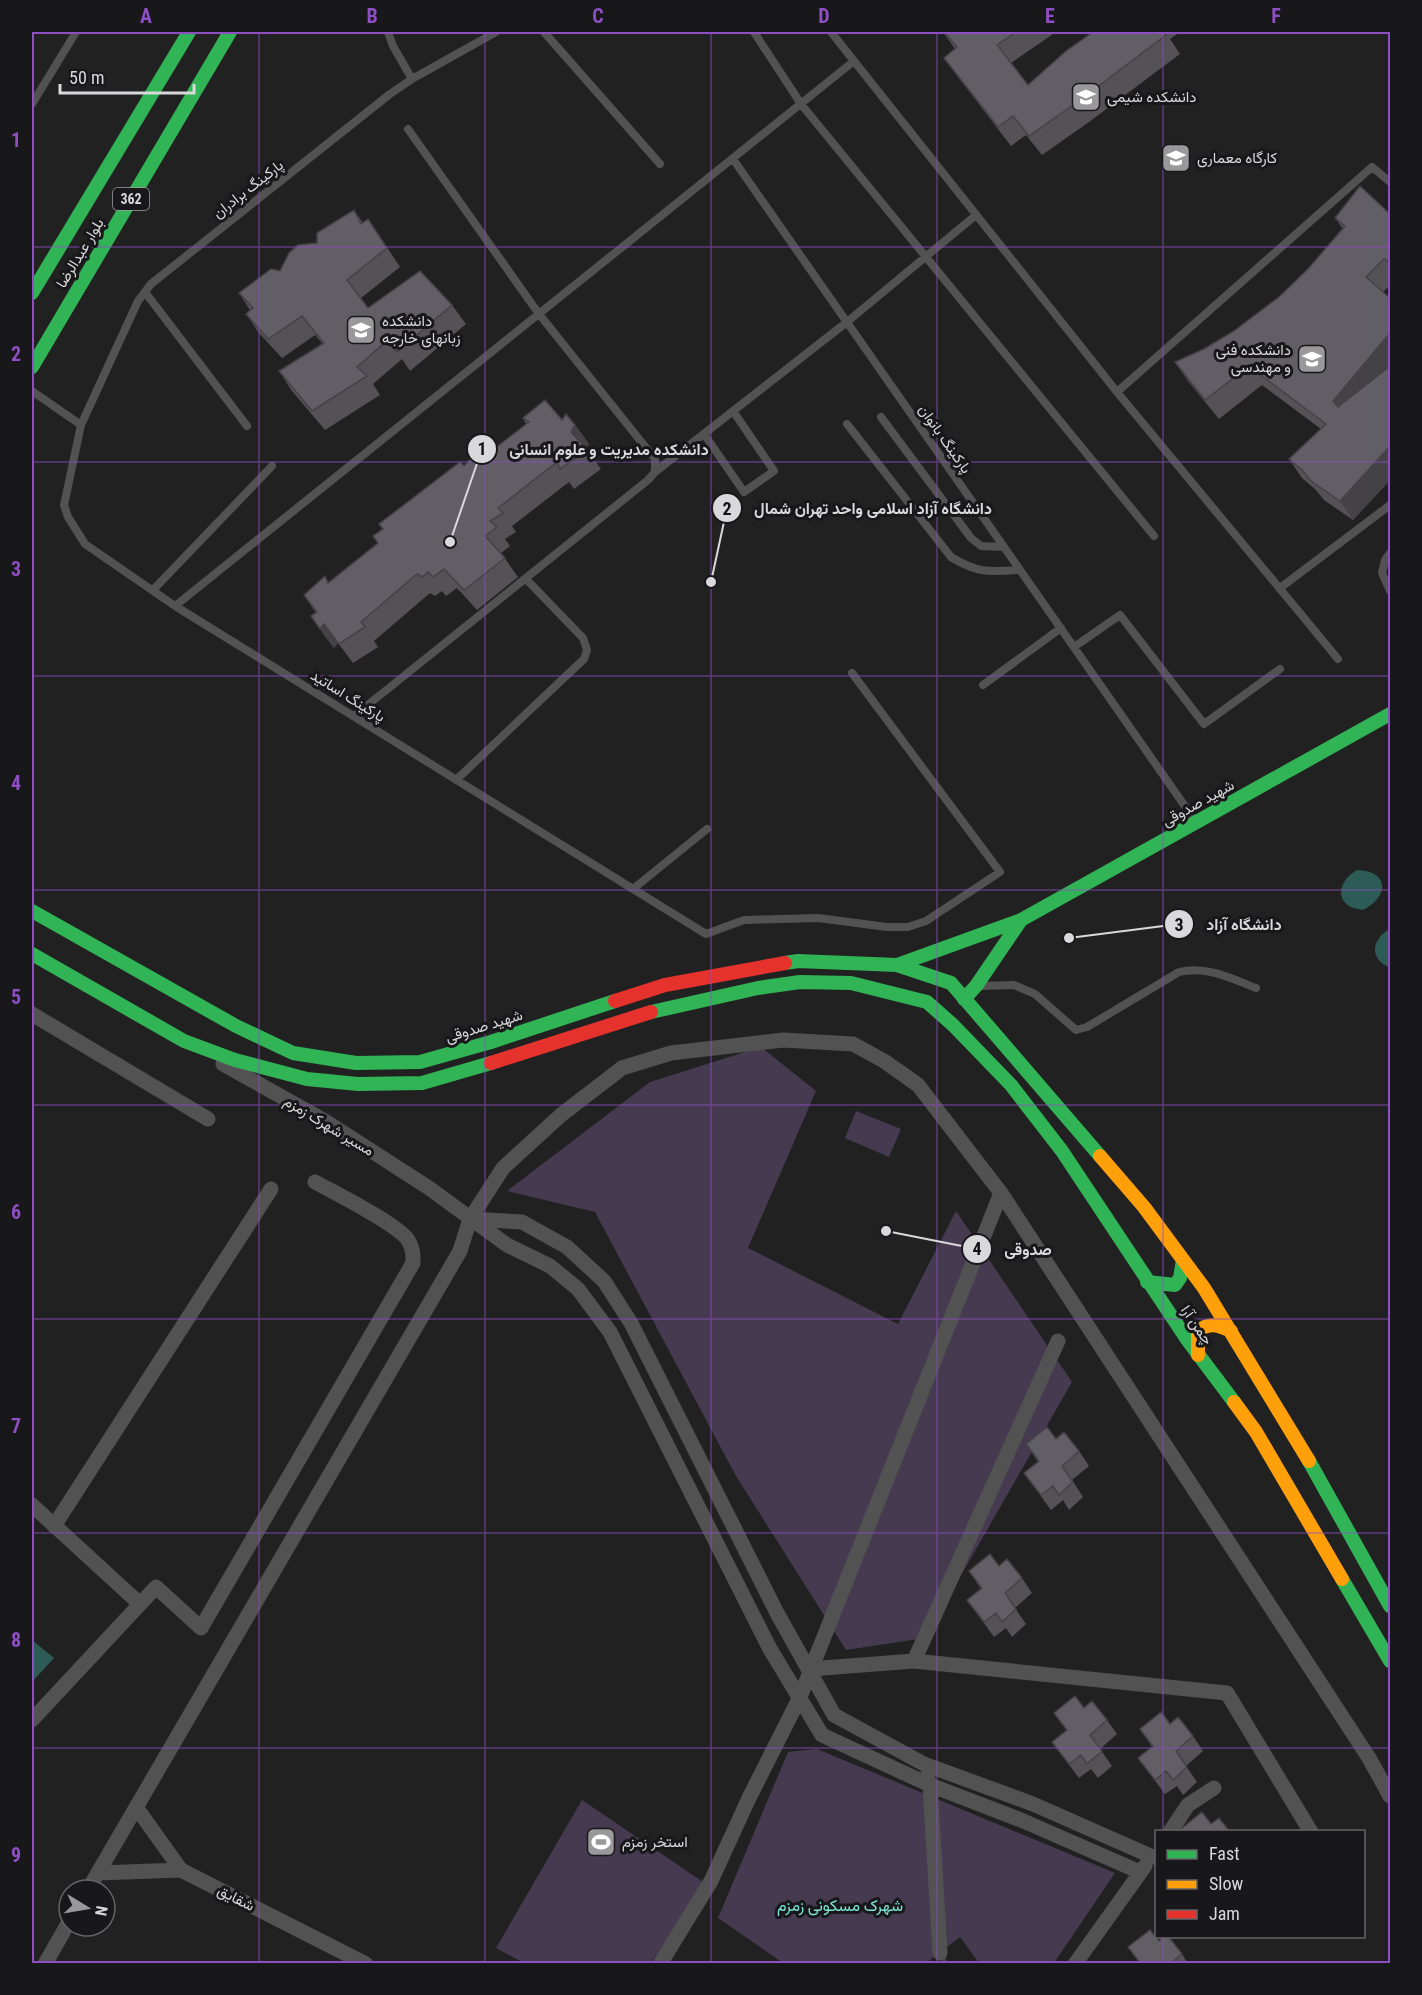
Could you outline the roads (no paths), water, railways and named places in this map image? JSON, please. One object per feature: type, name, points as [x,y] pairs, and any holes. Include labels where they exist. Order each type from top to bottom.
[{"type":"main road","name":"بلوار عبدالرضا","points":[[32,367],[230,32]]},
{"type":"main road","name":"بلوار عبدالرضا","points":[[32,293],[187,34]]},
{"type":"main road","name":"شهید صدوقی","points":[[897,965],[1022,920],[1390,714]]},
{"type":"main road","name":"شهید صدوقی","points":[[32,911],[236,1026],[293,1053],[356,1063],[420,1062],[491,1042],[665,985],[798,961],[897,965],[951,983],[964,999]]},
{"type":"main road","points":[[964,999],[976,986],[1022,920]]},
{"type":"main road","points":[[32,954],[184,1041],[235,1060],[307,1079]]},
{"type":"main road","name":"چمن آرا","points":[[307,1079],[358,1084],[422,1083],[493,1063],[667,1007],[758,988],[800,982],[851,983],[927,1002],[953,1025],[1011,1085],[1062,1151],[1147,1282],[1256,1432],[1390,1661]]},
{"type":"main road","name":"چمن آرا","points":[[964,999],[1144,1207],[1204,1288],[1315,1473],[1390,1606]]},
{"type":"main road","points":[[1147,1282],[1175,1285],[1180,1278],[1184,1260]]},
{"type":"main road","points":[[1198,1355],[1198,1331],[1205,1324],[1215,1324],[1231,1332]]},
{"type":"street","points":[[32,1014],[208,1119]]},
{"type":"street","points":[[95,1878],[460,1251],[470,1219],[503,1168],[561,1115],[622,1068],[671,1053],[783,1040],[853,1044],[884,1061],[918,1085],[1001,1193],[1369,1758],[1390,1796]]},
{"type":"street","name":"مسیر شهرک زمزم","points":[[184,1041],[290,1103],[325,1120],[410,1176],[507,1245],[550,1266],[578,1289],[610,1332],[770,1649],[822,1735],[930,1785],[1021,1820],[1140,1872]]},
{"type":"street","points":[[290,1103],[293,1084],[307,1079]]},
{"type":"street","points":[[32,1720],[156,1587],[201,1628],[412,1263],[413,1251],[407,1238],[388,1224],[315,1182]]},
{"type":"street","points":[[54,1526],[271,1189]]},
{"type":"street","points":[[660,1964],[711,1881],[749,1798],[800,1697],[1001,1193]]},
{"type":"street","points":[[470,1219],[522,1222],[567,1247],[604,1281],[631,1323],[777,1613],[834,1715],[924,1764],[1033,1804],[1155,1854],[1075,1964]]},
{"type":"street","points":[[914,1661],[1058,1341]]},
{"type":"street","points":[[32,1505],[140,1605]]},
{"type":"street","points":[[810,1669],[914,1661],[1227,1694],[1310,1830]]},
{"type":"street","points":[[924,1764],[930,1785],[940,1953]]},
{"type":"street","points":[[1171,1830],[1188,1805],[1215,1788]]},
{"type":"street","points":[[1021,1820],[1033,1804]]},
{"type":"street","points":[[136,1807],[181,1870]]},
{"type":"street","name":"شقایق","points":[[98,1873],[181,1870],[366,1964]]},
{"type":"street","points":[[45,1964],[60,1938]]},
{"type":"lane","points":[[32,104],[76,32]]},
{"type":"lane","points":[[388,32],[393,46],[412,79]]},
{"type":"lane","name":"پارکینگ برادران","points":[[81,425],[138,301],[166,271],[390,94],[412,79],[496,32]]},
{"type":"lane","points":[[544,32],[660,164]]},
{"type":"lane","points":[[754,32],[801,104],[1154,536]]},
{"type":"lane","points":[[831,32],[1117,392],[1338,659]]},
{"type":"lane","points":[[176,606],[854,61]]},
{"type":"lane","points":[[408,129],[539,314],[655,459],[655,472]]},
{"type":"lane","name":"پارکینگ بانوان","points":[[733,159],[1197,823]]},
{"type":"lane","points":[[1117,392],[1372,167],[1390,182]]},
{"type":"lane","points":[[354,716],[976,215]]},
{"type":"lane","points":[[145,292],[247,426]]},
{"type":"lane","points":[[32,391],[81,425]]},
{"type":"lane","points":[[704,434],[744,492],[774,471],[733,411]]},
{"type":"lane","points":[[881,417],[971,538],[981,546],[1004,547]]},
{"type":"lane","points":[[847,424],[951,557],[970,568],[992,572],[1019,570]]},
{"type":"lane","name":"پارکینگ اساتید","points":[[81,425],[64,505],[68,518],[85,544],[176,606],[706,934],[744,920],[818,918],[887,927],[908,927],[926,921],[1000,872],[852,673]]},
{"type":"lane","points":[[153,590],[272,466]]},
{"type":"lane","points":[[1280,588],[1390,505]]},
{"type":"lane","points":[[1390,553],[1385,560],[1382,573],[1390,591]]},
{"type":"lane","points":[[456,780],[584,659],[587,650],[583,638],[526,579]]},
{"type":"lane","points":[[1074,647],[1120,615],[1204,724],[1280,669]]},
{"type":"lane","points":[[983,685],[1061,628]]},
{"type":"lane","points":[[633,889],[707,829]]},
{"type":"lane","points":[[976,986],[1014,985],[1035,994],[1076,1030],[1087,1027],[1179,972],[1188,970],[1225,976],[1256,988]]},
{"type":"place","name":"دانشکده شیمی","points":[[1086,97]]},
{"type":"place","name":"کارگاه معماری","points":[[1176,158]]},
{"type":"place","name":"دانشکده زبانهای خارجه","points":[[361,330]]},
{"type":"place","name":"دانشکده فنی و مهندسی","points":[[1312,359]]},
{"type":"place","name":"دانشکده مدیریت و علوم انسانی","points":[[450,542]]},
{"type":"place","name":"دانشگاه آزاد اسلامی واحد تهران شمال","points":[[711,582]]},
{"type":"place","name":"دانشگاه آزاد","points":[[1069,938]]},
{"type":"place","name":"صدوقی","points":[[886,1231]]},
{"type":"place","name":"استخر زمزم","points":[[601,1842]]},
{"type":"district","name":"شهرک مسکونی زمزم","points":[[840,1905]]}]
